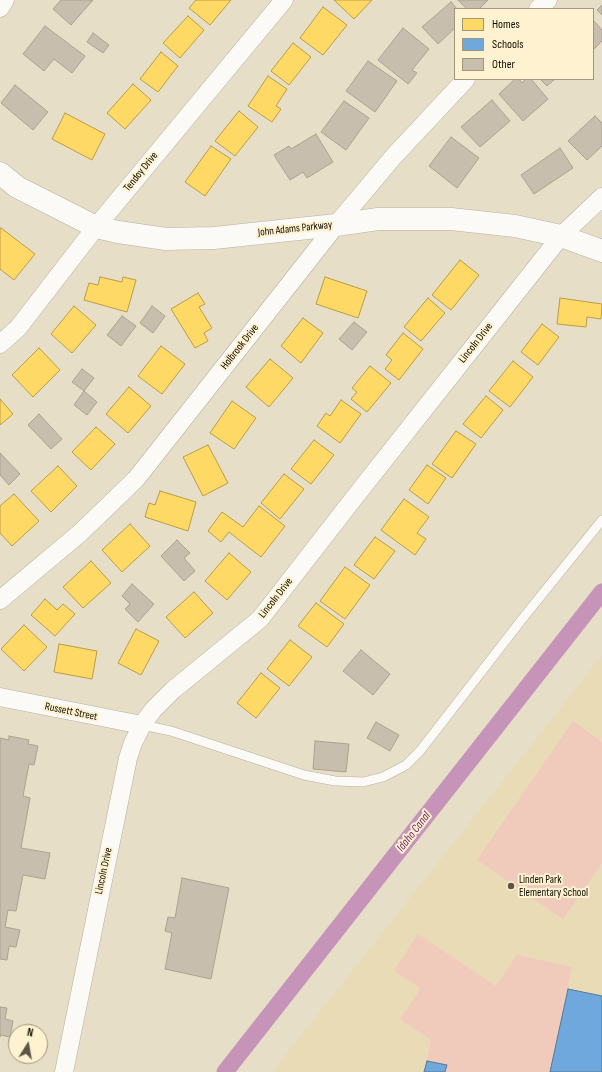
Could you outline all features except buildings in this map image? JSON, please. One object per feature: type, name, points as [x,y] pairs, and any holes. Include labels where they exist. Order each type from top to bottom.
[{"type":"street","points":[[0,8],[5,0]]},
{"type":"street","name":"Tendoy Drive","points":[[0,344],[18,328],[96,227],[284,0]]},
{"type":"street","points":[[539,8],[548,0]]},
{"type":"street","name":"Holbrook Drive","points":[[0,600],[80,533],[136,479],[336,225],[394,156],[465,80]]},
{"type":"street","name":"John Adams Parkway","points":[[0,173],[17,187],[96,227],[118,232],[166,239],[214,238],[378,219],[451,219],[515,226],[561,236],[602,251]]},
{"type":"street","name":"Lincoln Drive","points":[[64,1072],[127,766],[133,743],[142,725],[153,710],[173,690],[260,619],[561,236],[602,197]]},
{"type":"street","name":"Russett Street","points":[[0,697],[142,725]]},
{"type":"lane","points":[[142,725],[171,731],[304,775],[335,781],[363,782],[383,777],[406,765],[420,751],[523,618],[602,520]]},
{"type":"shaded area","name":"Linden Park Elementary School","points":[[602,655],[602,1072],[272,1072],[567,700]]},
{"type":"shaded area","points":[[573,721],[602,742],[602,863],[563,919],[477,860]]},
{"type":"shaded area","points":[[418,934],[496,986],[517,955],[572,967],[550,1072],[445,1072],[447,1065],[427,1061],[431,1040],[400,1019],[421,988],[394,971]]},
{"type":"waterway","name":"Idaho Canal","points":[[225,1072],[602,592]]},
{"type":"place","name":"Linden Park Elementary School","points":[[511,886]]}]
